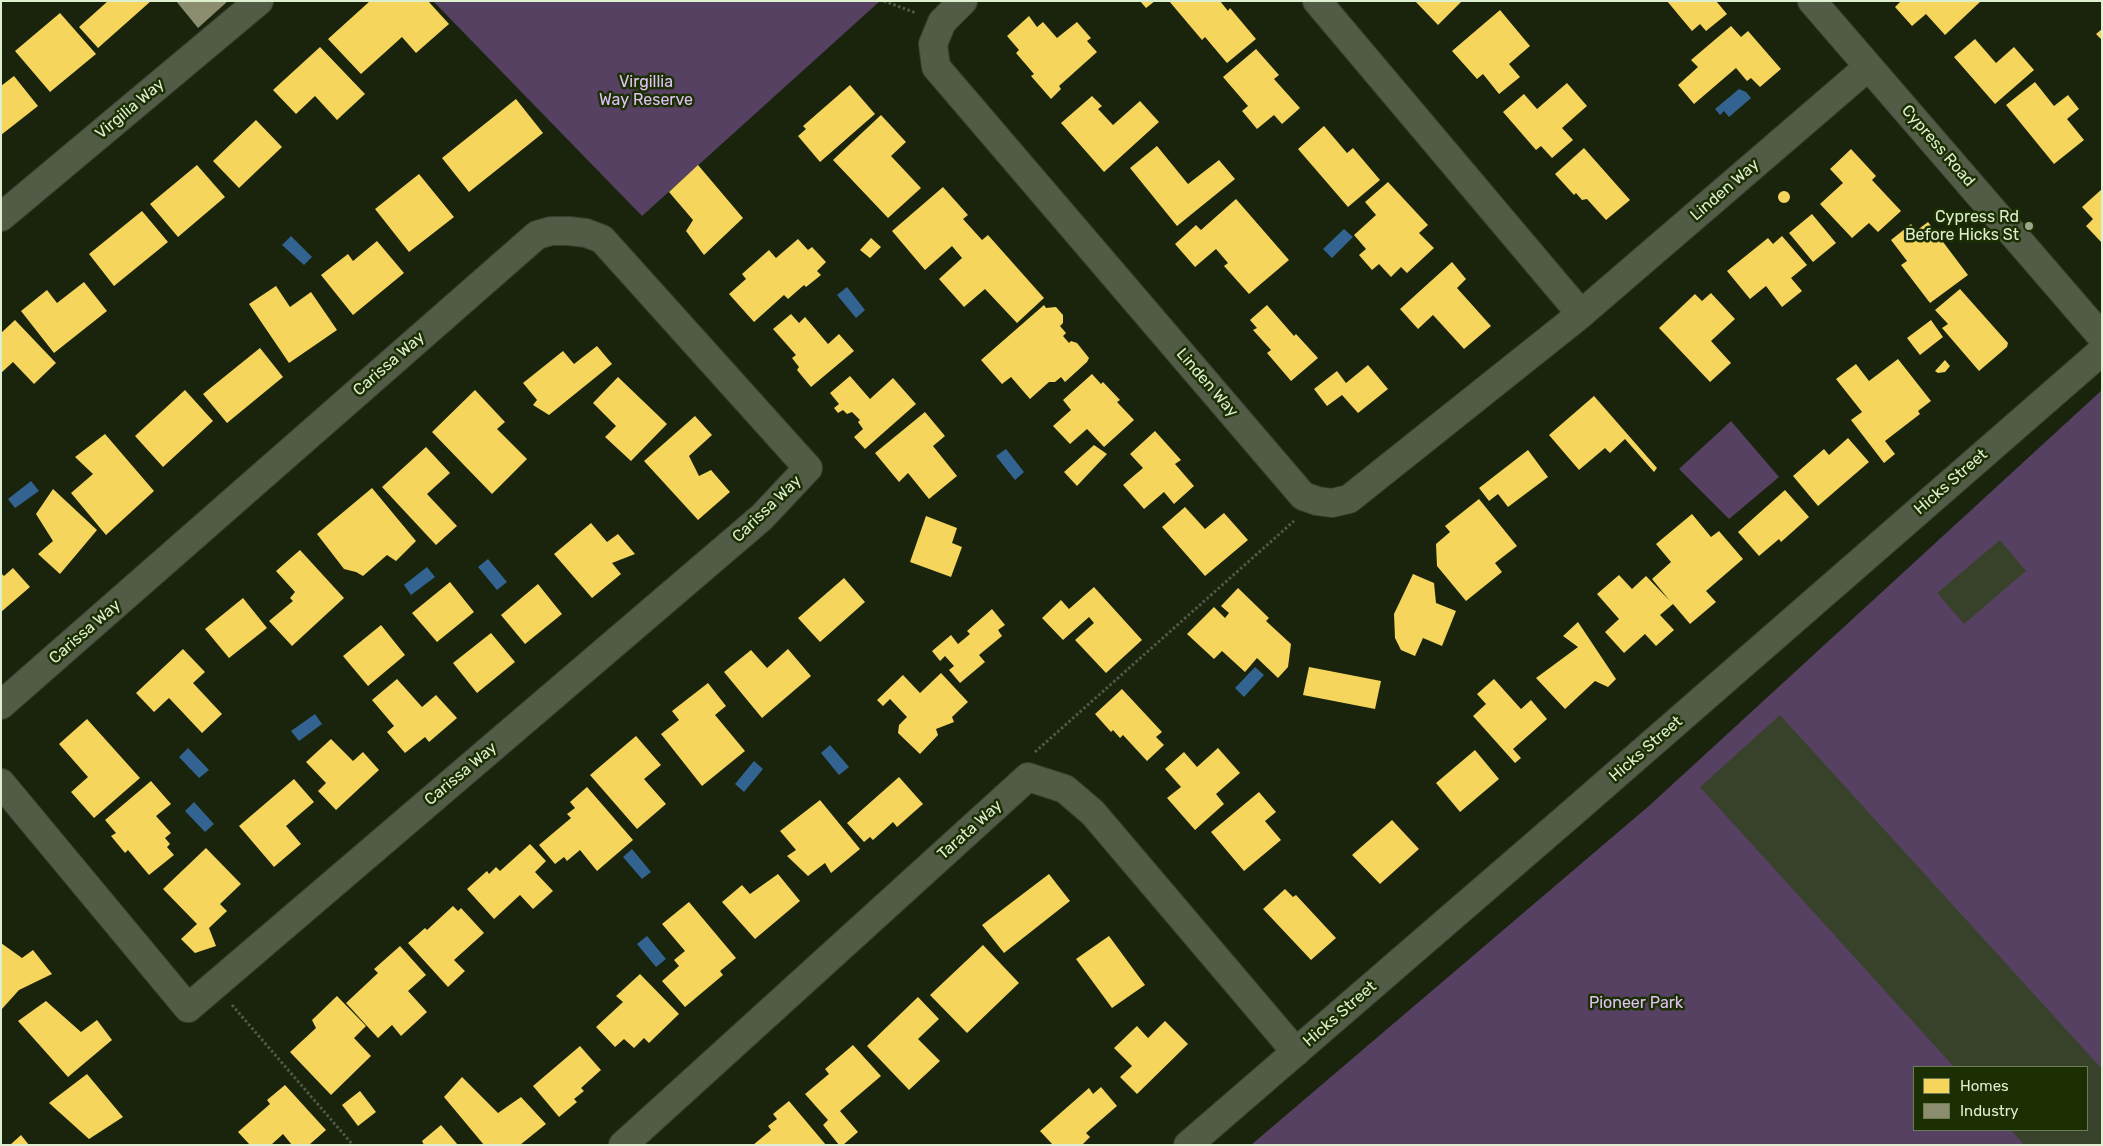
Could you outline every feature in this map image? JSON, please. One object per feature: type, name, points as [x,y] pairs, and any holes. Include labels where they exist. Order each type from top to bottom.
[{"type":"street","name":"Virgilia Way","points":[[1,218],[259,1]]},
{"type":"street","name":"Linden Way","points":[[963,1],[942,22],[933,44],[936,67],[1303,496],[1317,501],[1332,503],[1349,499],[1581,314],[1868,66]]},
{"type":"street","points":[[1317,1],[1581,314]]},
{"type":"street","name":"Cypress Road","points":[[1812,1],[2102,337]]},
{"type":"street","name":"Carissa Way","points":[[1,705],[536,235],[551,231],[569,231],[586,233],[602,239],[808,468],[762,517],[188,1008],[1,783]]},
{"type":"street","name":"Hicks Street","points":[[1188,1145],[2102,351]]},
{"type":"street","points":[[1028,777],[1065,789],[1093,813],[1296,1052]]},
{"type":"street","name":"Tarata Way","points":[[623,1145],[1028,777]]},
{"type":"path","points":[[884,1],[942,22]]},
{"type":"path","points":[[1028,777],[1034,753],[1317,501]]},
{"type":"path","points":[[214,984],[353,1145]]},
{"type":"green space","name":"Virgillia Way Reserve","points":[[433,1],[880,1],[642,216]]},
{"type":"green space","name":"Pioneer Park","points":[[2102,390],[2102,1145],[1251,1145],[1650,805]]},
{"type":"green space","points":[[1731,421],[1779,477],[1729,519],[1679,469]]},
{"type":"water","points":[[1739,89],[1746,92],[1751,98],[1729,117],[1724,111],[1720,115],[1715,109]]},
{"type":"water","points":[[1344,229],[1353,237],[1332,258],[1323,249]]},
{"type":"water","points":[[291,236],[312,257],[304,265],[282,245]]},
{"type":"water","points":[[847,287],[865,310],[856,318],[837,295]]},
{"type":"water","points":[[1006,449],[1024,472],[1015,480],[996,456]]},
{"type":"water","points":[[31,481],[39,491],[15,508],[8,499]]},
{"type":"water","points":[[488,559],[507,582],[497,590],[478,567]]},
{"type":"water","points":[[427,567],[435,577],[411,595],[404,585]]},
{"type":"water","points":[[1255,667],[1264,675],[1244,697],[1235,688]]},
{"type":"water","points":[[315,714],[322,724],[299,741],[291,731]]},
{"type":"water","points":[[830,745],[849,767],[839,775],[821,753]]},
{"type":"water","points":[[188,748],[209,770],[199,778],[179,757]]},
{"type":"water","points":[[754,761],[763,769],[744,792],[735,784]]},
{"type":"water","points":[[194,802],[214,824],[205,832],[185,811]]},
{"type":"water","points":[[632,849],[651,872],[642,879],[623,857]]},
{"type":"water","points":[[647,936],[666,959],[656,967],[637,944]]},
{"type":"building: Homes","points":[[108,1],[151,1],[98,48],[79,27]]},
{"type":"building: Homes","points":[[370,1],[428,1],[449,24],[416,53],[402,37],[361,74],[328,39]]},
{"type":"building: Homes","points":[[1140,1],[1155,1],[1146,8]]},
{"type":"building: Homes","points":[[1169,1],[1220,1],[1228,11],[1230,8],[1256,39],[1227,63],[1205,37],[1202,40]]},
{"type":"building: Homes","points":[[1415,1],[1462,1],[1438,25]]},
{"type":"building: Homes","points":[[1667,1],[1716,1],[1727,14],[1706,31],[1700,24],[1692,31]]},
{"type":"building: Homes","points":[[1901,1],[1981,1],[1945,35],[1926,14],[1912,26],[1895,7]]},
{"type":"building: Homes","points":[[1500,10],[1530,46],[1509,64],[1520,77],[1499,94],[1483,74],[1477,79],[1452,51]]},
{"type":"building: Homes","points":[[60,13],[96,54],[50,92],[15,51]]},
{"type":"building: Homes","points":[[1029,16],[1037,27],[1043,22],[1057,38],[1077,22],[1091,38],[1087,41],[1097,52],[1059,86],[1061,89],[1051,99],[1031,76],[1034,74],[1016,53],[1019,50],[1007,36]]},
{"type":"building: Homes","points":[[1731,26],[1741,37],[1748,31],[1781,69],[1760,87],[1751,78],[1747,81],[1736,68],[1694,104],[1678,85],[1698,67],[1691,60]]},
{"type":"building: Homes","points":[[2102,29],[2102,40],[2096,34]]},
{"type":"building: Homes","points":[[1975,39],[1996,63],[2014,47],[2034,70],[1995,104],[1954,57]]},
{"type":"building: Homes","points":[[320,47],[365,94],[337,120],[315,96],[296,114],[273,90]]},
{"type":"building: Homes","points":[[1256,49],[1279,75],[1274,79],[1300,108],[1282,124],[1274,115],[1257,129],[1242,111],[1248,106],[1223,77]]},
{"type":"building: Homes","points":[[14,76],[38,106],[1,135],[1,86]]},
{"type":"building: Homes","points":[[2035,82],[2054,106],[2068,95],[2079,109],[2067,119],[2084,140],[2054,164],[2006,105]]},
{"type":"building: Homes","points":[[1567,83],[1587,106],[1562,128],[1573,140],[1552,158],[1541,146],[1536,150],[1503,112],[1524,94],[1537,109]]},
{"type":"building: Homes","points":[[850,85],[875,114],[820,162],[798,136],[806,129],[803,126]]},
{"type":"building: Homes","points":[[1092,96],[1102,106],[1098,109],[1113,125],[1140,101],[1159,122],[1104,172],[1061,123]]},
{"type":"building: Homes","points":[[516,99],[543,133],[469,192],[442,158]]},
{"type":"building: Homes","points":[[881,115],[906,142],[891,156],[921,188],[888,218],[833,160]]},
{"type":"building: Homes","points":[[256,120],[282,147],[239,188],[213,161]]},
{"type":"building: Homes","points":[[1324,126],[1347,153],[1353,148],[1380,180],[1348,207],[1298,149]]},
{"type":"building: Homes","points":[[1157,146],[1188,184],[1219,160],[1235,179],[1177,226],[1130,168]]},
{"type":"building: Homes","points":[[1584,148],[1630,200],[1606,220],[1587,199],[1582,200],[1576,193],[1574,195],[1555,174]]},
{"type":"building: Homes","points":[[1851,149],[1876,176],[1872,180],[1901,211],[1878,232],[1869,223],[1852,238],[1820,204],[1843,183],[1830,169]]},
{"type":"building: Homes","points":[[197,165],[225,197],[178,237],[150,204]]},
{"type":"building: Homes","points":[[698,165],[743,218],[704,255],[686,231],[693,220],[669,192]]},
{"type":"building: Homes","points":[[419,174],[454,217],[409,252],[375,209]]},
{"type":"building: Homes","points":[[1388,182],[1428,225],[1419,233],[1434,248],[1407,273],[1401,267],[1391,277],[1379,264],[1372,270],[1359,255],[1366,249],[1354,235],[1376,215],[1365,202]]},
{"type":"building: Homes","points":[[943,187],[968,215],[963,219],[982,240],[988,235],[1044,298],[1017,323],[985,289],[964,307],[939,279],[962,258],[952,246],[925,270],[892,231]]},
{"type":"building: Homes","points":[[2102,189],[2102,243],[2086,226],[2093,219],[2082,207]]},
{"type":"building: Homes","points":[[1782,191],[1786,191],[1790,197],[1786,203],[1782,203],[1778,199],[1778,195]]},
{"type":"building: Homes","points":[[1236,199],[1289,260],[1249,294],[1224,266],[1228,263],[1216,249],[1195,267],[1175,244],[1196,225],[1201,230]]},
{"type":"building: Homes","points":[[142,211],[168,242],[114,286],[89,254]]},
{"type":"building: Homes","points":[[1812,214],[1836,243],[1813,262],[1789,233]]},
{"type":"building: Homes","points":[[1928,222],[1968,275],[1930,303],[1901,265],[1907,261],[1891,240],[1911,224],[1916,231]]},
{"type":"building: Homes","points":[[1782,236],[1807,265],[1791,278],[1802,291],[1782,307],[1766,286],[1750,299],[1727,271],[1768,238],[1773,244]]},
{"type":"building: Homes","points":[[871,238],[881,247],[870,258],[860,250]]},
{"type":"building: Homes","points":[[798,239],[808,250],[812,247],[826,262],[817,271],[821,275],[806,287],[804,285],[788,299],[784,295],[754,322],[729,294],[746,279],[742,274],[769,250],[776,258]]},
{"type":"building: Homes","points":[[377,241],[404,273],[353,315],[321,275],[348,254],[353,261]]},
{"type":"building: Homes","points":[[1452,262],[1466,279],[1457,288],[1491,326],[1464,349],[1433,315],[1418,329],[1400,309]]},
{"type":"building: Homes","points":[[84,282],[107,311],[54,353],[21,311],[47,290],[57,303]]},
{"type":"building: Homes","points":[[276,286],[290,307],[311,292],[337,330],[289,363],[249,304]]},
{"type":"building: Homes","points":[[1960,289],[2008,343],[2007,347],[1979,371],[1942,328],[1948,324],[1935,310]]},
{"type":"building: Homes","points":[[1711,293],[1735,319],[1711,341],[1731,363],[1710,382],[1659,328],[1695,294],[1702,301]]},
{"type":"building: Homes","points":[[1044,305],[1046,308],[1056,307],[1063,315],[1063,323],[1060,326],[1066,333],[1063,336],[1069,343],[1071,341],[1077,343],[1089,358],[1065,382],[1061,377],[1055,382],[1049,382],[1030,399],[1011,377],[1002,384],[981,360]]},
{"type":"building: Homes","points":[[1267,305],[1294,336],[1296,334],[1318,358],[1291,381],[1267,353],[1271,350],[1253,330],[1257,328],[1250,320]]},
{"type":"building: Homes","points":[[791,314],[799,323],[805,317],[828,344],[839,334],[854,351],[811,387],[797,370],[799,367],[792,358],[796,355],[773,329]]},
{"type":"building: Homes","points":[[15,320],[56,363],[34,384],[13,362],[1,373],[1,333]]},
{"type":"building: Homes","points":[[1931,320],[1943,337],[1920,355],[1907,338]]},
{"type":"building: Homes","points":[[597,346],[612,364],[549,415],[533,405],[537,400],[523,383],[563,351],[574,364]]},
{"type":"building: Homes","points":[[260,348],[283,377],[227,423],[203,394]]},
{"type":"building: Homes","points":[[1898,359],[1931,401],[1918,411],[1920,414],[1885,441],[1895,454],[1884,463],[1851,420],[1862,412],[1836,379],[1856,364],[1869,381]]},
{"type":"building: Homes","points":[[1945,360],[1950,366],[1945,372],[1938,373],[1935,371]]},
{"type":"building: Homes","points":[[1368,365],[1388,389],[1358,413],[1342,395],[1327,406],[1314,389],[1337,371],[1346,383]]},
{"type":"building: Homes","points":[[1092,374],[1101,384],[1103,382],[1120,400],[1117,402],[1134,420],[1104,447],[1087,429],[1070,444],[1053,426],[1071,410],[1063,400]]},
{"type":"building: Homes","points":[[850,376],[870,399],[893,378],[916,404],[865,449],[854,437],[863,429],[858,422],[860,420],[852,412],[847,414],[843,410],[838,413],[834,408],[839,404],[830,393]]},
{"type":"building: Homes","points":[[618,377],[667,424],[631,461],[605,437],[616,426],[593,403]]},
{"type":"building: Homes","points":[[185,390],[213,421],[163,467],[135,436]]},
{"type":"building: Homes","points":[[475,390],[505,422],[497,429],[527,459],[492,494],[432,432]]},
{"type":"building: Homes","points":[[1594,396],[1657,468],[1654,472],[1625,439],[1610,453],[1605,448],[1579,470],[1549,435]]},
{"type":"building: Homes","points":[[925,412],[945,436],[933,446],[957,476],[929,499],[908,473],[899,482],[875,453]]},
{"type":"building: Homes","points":[[695,416],[712,435],[689,456],[699,476],[711,470],[730,492],[698,520],[644,461]]},
{"type":"building: Homes","points":[[1155,431],[1181,460],[1175,464],[1194,486],[1174,504],[1164,492],[1144,509],[1123,485],[1143,468],[1130,454]]},
{"type":"building: Homes","points":[[105,434],[154,491],[106,535],[71,493],[93,474],[75,457]]},
{"type":"building: Homes","points":[[1848,438],[1869,462],[1818,506],[1793,476],[1824,449],[1829,455]]},
{"type":"building: Homes","points":[[1094,445],[1107,454],[1077,486],[1064,472]]},
{"type":"building: Homes","points":[[426,447],[450,473],[427,494],[457,526],[436,545],[382,487]]},
{"type":"building: Homes","points":[[1528,450],[1548,477],[1508,507],[1498,494],[1489,501],[1479,488]]},
{"type":"building: Homes","points":[[372,488],[416,541],[396,561],[387,555],[363,576],[344,569],[317,534]]},
{"type":"building: Homes","points":[[53,489],[97,530],[60,574],[38,554],[53,541],[36,514]]},
{"type":"building: Homes","points":[[1785,490],[1809,517],[1781,542],[1779,539],[1759,556],[1738,532]]},
{"type":"building: Homes","points":[[1479,499],[1517,546],[1495,563],[1502,572],[1466,601],[1437,566],[1436,544],[1450,532],[1445,526]]},
{"type":"building: Homes","points":[[1185,507],[1205,529],[1224,513],[1248,540],[1205,576],[1162,527]]},
{"type":"building: Homes","points":[[1692,514],[1711,537],[1719,531],[1743,559],[1706,591],[1716,602],[1690,624],[1673,604],[1660,615],[1674,630],[1656,646],[1645,634],[1624,653],[1605,632],[1619,619],[1597,594],[1619,575],[1632,589],[1646,576],[1670,601],[1652,579],[1671,562],[1656,544]]},
{"type":"building: Homes","points":[[926,516],[957,528],[952,543],[962,547],[951,577],[910,562]]},
{"type":"building: Homes","points":[[591,523],[607,542],[618,534],[635,554],[612,563],[621,574],[592,598],[554,554]]},
{"type":"building: Homes","points":[[300,550],[344,598],[292,646],[269,621],[293,601],[290,598],[295,592],[276,571]]},
{"type":"building: Homes","points":[[13,568],[30,587],[1,612],[1,573],[4,576]]},
{"type":"building: Homes","points":[[1413,574],[1434,583],[1436,603],[1456,611],[1442,646],[1423,638],[1415,656],[1401,650],[1395,638],[1394,614]]},
{"type":"building: Homes","points":[[844,578],[865,602],[820,642],[798,618]]},
{"type":"building: Homes","points":[[450,582],[474,612],[437,642],[412,613]]},
{"type":"building: Homes","points":[[538,584],[562,614],[525,644],[501,615]]},
{"type":"building: Homes","points":[[1094,587],[1142,640],[1106,673],[1075,640],[1094,623],[1089,617],[1063,640],[1042,618],[1061,600],[1069,609]]},
{"type":"building: Homes","points":[[1238,588],[1269,618],[1266,621],[1291,644],[1288,667],[1278,678],[1257,658],[1245,672],[1222,651],[1214,659],[1187,634],[1214,607],[1225,618],[1229,613],[1221,606]]},
{"type":"building: Homes","points":[[243,598],[267,628],[229,658],[205,629]]},
{"type":"building: Homes","points":[[992,609],[1005,625],[998,630],[1002,636],[979,655],[985,662],[960,683],[949,670],[954,666],[945,656],[940,661],[932,651],[951,635],[958,644],[970,634],[967,631]]},
{"type":"building: Homes","points":[[1578,622],[1616,679],[1608,687],[1595,681],[1565,709],[1536,678],[1578,647],[1563,636]]},
{"type":"building: Homes","points":[[381,625],[405,655],[368,686],[343,656]]},
{"type":"building: Homes","points":[[491,633],[515,662],[477,693],[453,663]]},
{"type":"building: Homes","points":[[183,649],[205,672],[193,683],[222,714],[202,733],[169,698],[154,712],[136,693]]},
{"type":"building: Homes","points":[[788,649],[811,676],[762,718],[724,672],[751,650],[767,668]]},
{"type":"building: Homes","points":[[1309,667],[1381,681],[1375,709],[1303,695]]},
{"type":"building: Homes","points":[[941,673],[968,702],[952,717],[954,722],[936,729],[938,735],[920,754],[898,733],[899,725],[907,717],[890,699],[883,706],[877,700],[903,675],[920,693]]},
{"type":"building: Homes","points":[[397,679],[422,707],[436,695],[457,718],[429,742],[425,737],[405,753],[387,732],[394,726],[372,700]]},
{"type":"building: Homes","points":[[1494,679],[1521,709],[1531,700],[1547,719],[1513,749],[1521,758],[1515,763],[1473,716],[1486,704],[1477,694]]},
{"type":"building: Homes","points":[[708,683],[726,706],[715,715],[745,751],[702,786],[661,734],[679,720],[672,711]]},
{"type":"building: Homes","points":[[1122,689],[1162,732],[1156,737],[1164,745],[1147,761],[1123,735],[1120,738],[1113,730],[1111,732],[1095,714]]},
{"type":"building: Homes","points":[[87,719],[140,778],[94,818],[71,792],[88,777],[59,744]]},
{"type":"building: Homes","points":[[636,736],[661,765],[644,779],[666,804],[637,829],[590,775]]},
{"type":"building: Homes","points":[[331,739],[353,761],[363,752],[379,770],[336,810],[318,791],[326,783],[306,762]]},
{"type":"building: Homes","points":[[1218,748],[1240,773],[1216,794],[1224,804],[1195,830],[1167,798],[1181,787],[1165,769],[1184,752],[1197,767]]},
{"type":"building: Homes","points":[[1475,750],[1499,779],[1460,812],[1436,783]]},
{"type":"building: Homes","points":[[899,777],[923,804],[897,827],[893,822],[873,840],[870,837],[864,842],[847,823]]},
{"type":"building: Homes","points":[[294,779],[314,802],[286,826],[301,844],[274,867],[239,826]]},
{"type":"building: Homes","points":[[151,781],[171,804],[156,816],[171,833],[165,838],[170,844],[167,847],[174,855],[149,875],[128,850],[125,853],[111,836],[116,833],[105,820]]},
{"type":"building: Homes","points":[[587,787],[633,840],[597,871],[580,850],[567,861],[564,857],[555,864],[539,845],[571,818],[567,814],[575,808],[570,802]]},
{"type":"building: Homes","points":[[1259,792],[1276,812],[1265,821],[1281,840],[1244,871],[1211,832]]},
{"type":"building: Homes","points":[[820,800],[860,849],[831,873],[825,863],[808,876],[787,856],[796,850],[780,831]]},
{"type":"building: Homes","points":[[1392,820],[1419,849],[1380,884],[1352,855]]},
{"type":"building: Homes","points":[[530,844],[546,861],[535,872],[553,891],[533,909],[520,895],[494,919],[467,889],[487,871],[489,874],[496,867],[500,871]]},
{"type":"building: Homes","points":[[206,848],[241,884],[220,904],[227,911],[209,928],[216,946],[195,953],[181,939],[197,924],[163,889]]},
{"type":"building: Homes","points":[[778,874],[800,901],[755,939],[722,902],[742,885],[750,894]]},
{"type":"building: Homes","points":[[1049,874],[1070,901],[1004,953],[982,925]]},
{"type":"building: Homes","points":[[1285,889],[1293,897],[1296,895],[1336,938],[1311,960],[1263,909]]},
{"type":"building: Homes","points":[[689,902],[736,958],[720,971],[723,975],[685,1007],[662,981],[679,966],[674,960],[685,951],[662,924]]},
{"type":"building: Homes","points":[[453,906],[458,911],[461,908],[484,933],[454,960],[465,971],[448,987],[408,943],[425,928],[427,930]]},
{"type":"building: Homes","points":[[1109,936],[1145,985],[1112,1008],[1076,959]]},
{"type":"building: Homes","points":[[1,943],[22,958],[33,950],[52,974],[19,990],[1,1010]]},
{"type":"building: Homes","points":[[983,945],[1019,983],[967,1033],[930,995]]},
{"type":"building: Homes","points":[[400,946],[426,975],[408,991],[427,1012],[401,1036],[392,1025],[378,1038],[346,1003],[378,973],[374,969]]},
{"type":"building: Homes","points":[[640,974],[679,1014],[649,1043],[644,1038],[634,1048],[624,1039],[615,1047],[596,1027],[623,1002],[616,996]]},
{"type":"building: Homes","points":[[337,996],[366,1026],[354,1038],[371,1056],[331,1095],[290,1052],[316,1028],[312,1020]]},
{"type":"building: Homes","points":[[918,997],[939,1019],[918,1039],[940,1061],[909,1090],[867,1046]]},
{"type":"building: Homes","points":[[46,1001],[81,1032],[97,1020],[112,1040],[68,1077],[18,1021]]},
{"type":"building: Homes","points":[[1165,1021],[1188,1044],[1137,1094],[1120,1077],[1132,1066],[1114,1048],[1137,1026],[1148,1038]]},
{"type":"building: Homes","points":[[853,1045],[881,1076],[840,1111],[858,1132],[843,1145],[839,1145],[823,1125],[828,1120],[805,1094],[829,1074],[825,1069]]},
{"type":"building: Homes","points":[[580,1046],[601,1070],[581,1088],[584,1091],[574,1099],[577,1102],[559,1117],[533,1086]]},
{"type":"building: Homes","points":[[87,1074],[123,1117],[89,1139],[49,1103]]},
{"type":"building: Homes","points":[[462,1077],[498,1113],[521,1097],[546,1124],[520,1145],[484,1145],[444,1097]]},
{"type":"building: Homes","points":[[285,1085],[326,1130],[309,1145],[292,1145],[283,1134],[271,1145],[250,1145],[238,1132],[270,1104],[267,1100]]},
{"type":"building: Homes","points":[[1101,1087],[1117,1106],[1086,1133],[1090,1137],[1082,1145],[1053,1145],[1040,1131],[1089,1088],[1093,1094]]},
{"type":"building: Homes","points":[[360,1091],[376,1112],[358,1126],[342,1105]]},
{"type":"building: Homes","points":[[789,1101],[826,1145],[753,1145],[771,1130],[768,1126],[777,1119],[773,1114]]},
{"type":"building: Homes","points":[[441,1125],[458,1145],[424,1145],[422,1141]]},
{"type":"building: Homes","points":[[21,1135],[29,1145],[10,1145]]},
{"type":"building: Industry","points":[[176,1],[228,1],[198,28]]},
{"type":"building: Other","points":[[2000,540],[2026,571],[1964,624],[1937,593]]},
{"type":"building: Other","points":[[1780,715],[2102,1069],[2102,1145],[2024,1145],[2012,1131],[2088,1131],[2088,1066],[1953,1066],[1700,787]]},
{"type":"place","name":"Cypress Rd Before Hicks St","points":[[2029,226]]}]
